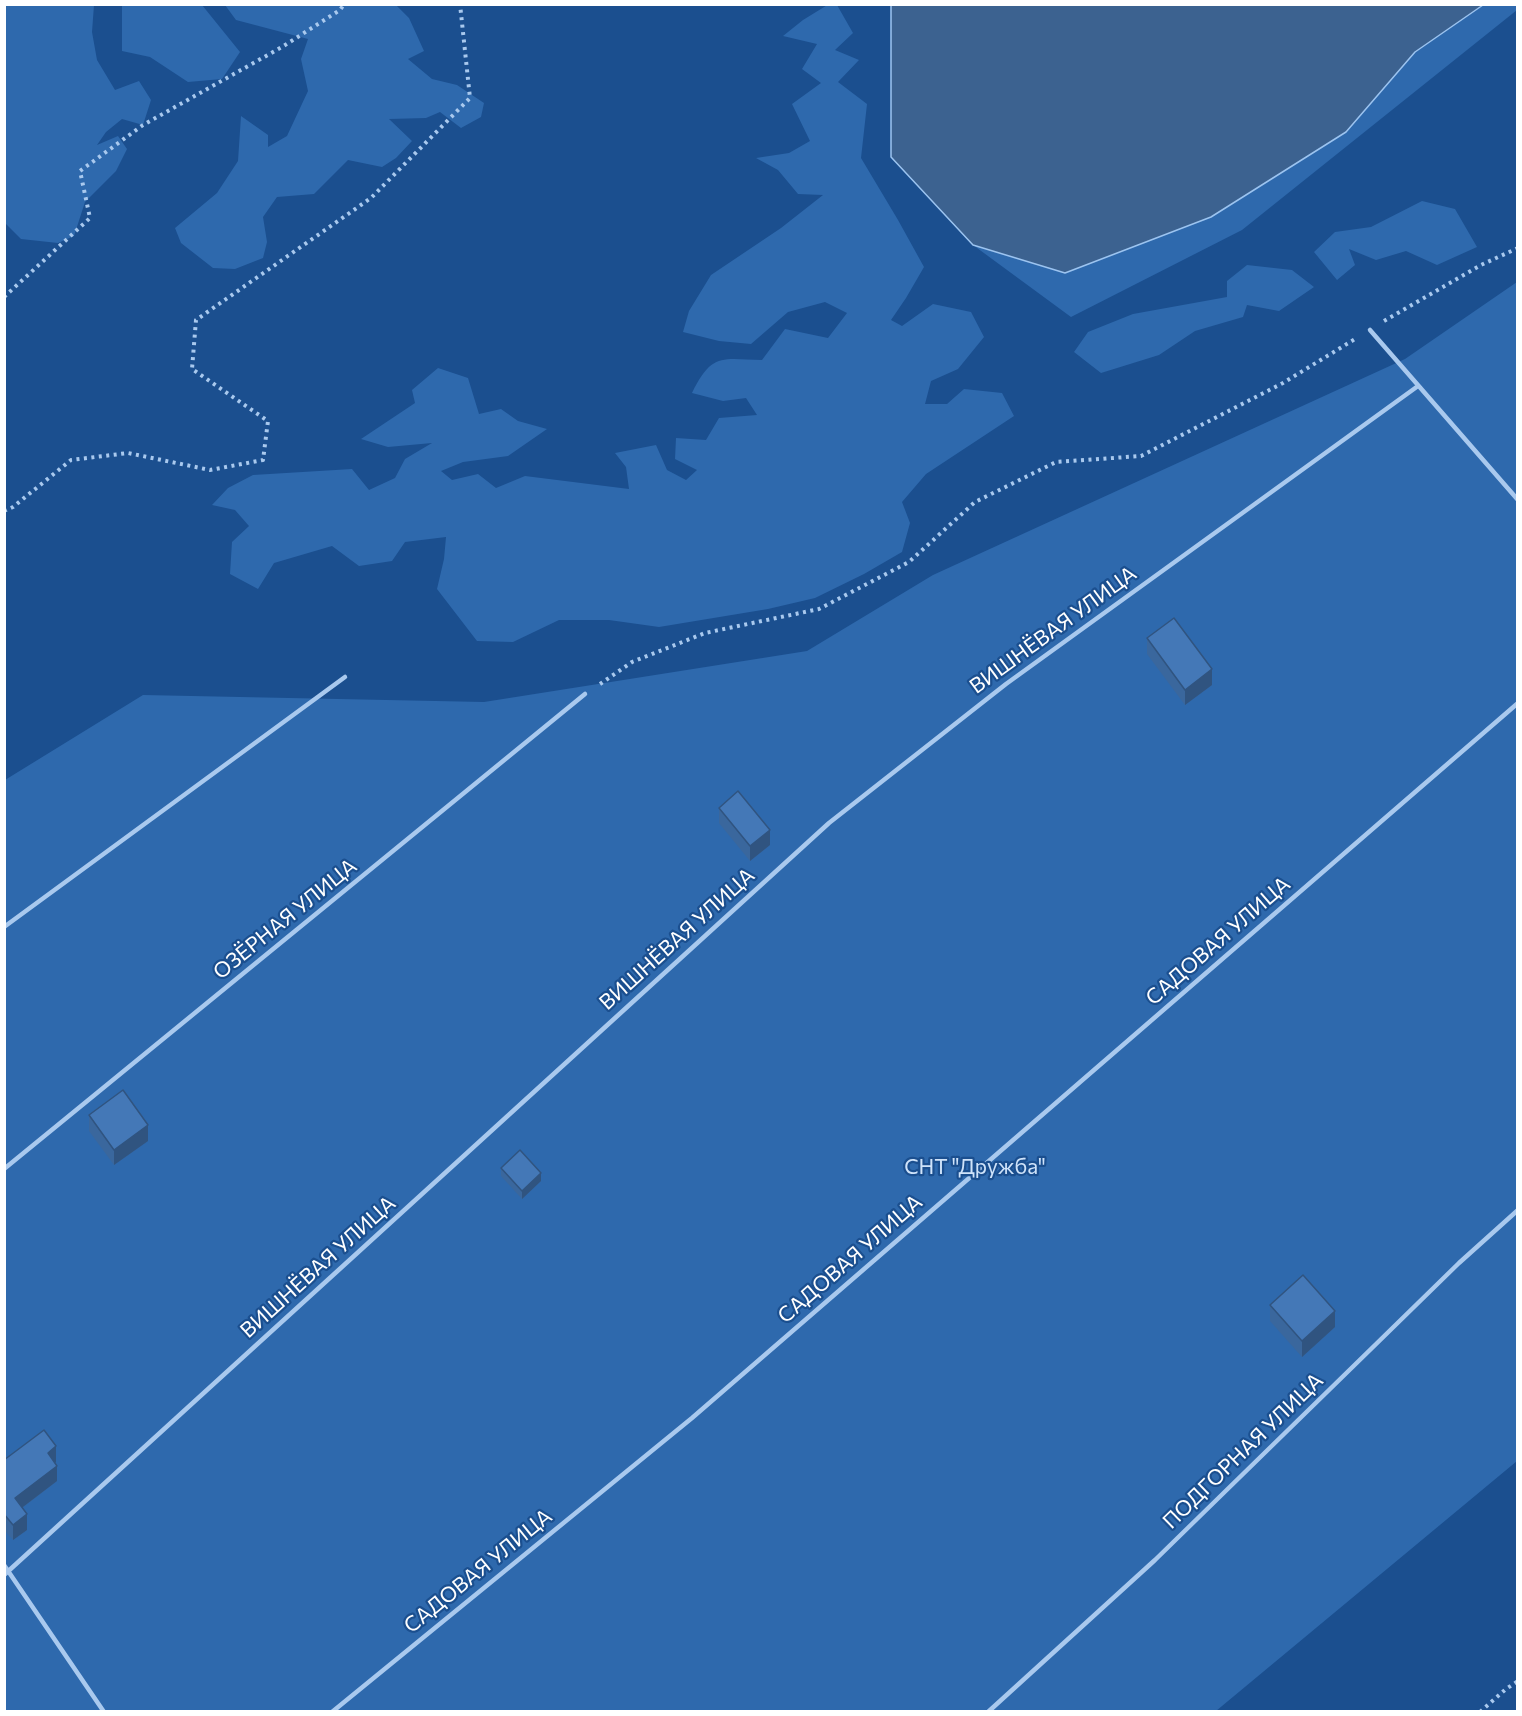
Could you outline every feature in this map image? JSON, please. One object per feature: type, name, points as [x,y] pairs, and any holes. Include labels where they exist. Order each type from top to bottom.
[{"type":"lane","points":[[1370,330],[1518,501]]},
{"type":"lane","name":"ВИШНЁВАЯ УЛИЦА","points":[[7,1573],[829,823],[1006,684],[1418,386]]},
{"type":"lane","points":[[4,927],[345,677]]},
{"type":"lane","name":"ОЗЁРНАЯ УЛИЦА","points":[[4,1169],[585,694]]},
{"type":"lane","name":"САДОВАЯ УЛИЦА","points":[[332,1712],[692,1418],[1518,703]]},
{"type":"lane","name":"ПОДГОРНАЯ УЛИЦА","points":[[988,1712],[1155,1560],[1459,1263],[1518,1210]]},
{"type":"lane","points":[[4,1565],[7,1573],[104,1712]]},
{"type":"path","points":[[4,297],[90,218],[80,171],[143,125],[282,47],[340,10],[344,4]]},
{"type":"path","points":[[4,512],[14,507],[71,460],[128,453],[210,470],[263,460],[268,421],[192,369],[196,320],[371,198],[470,98],[460,4]]},
{"type":"path","points":[[585,694],[632,662],[705,633],[819,609],[909,562],[975,502],[1056,462],[1141,456],[1283,383],[1471,271],[1518,248]]},
{"type":"path","points":[[1480,1712],[1518,1681]]},
{"type":"green space","points":[[5,4],[94,5],[92,32],[97,60],[115,90],[139,81],[151,100],[143,125],[122,119],[106,132],[97,145],[118,136],[127,149],[116,171],[85,202],[74,236],[58,243],[21,239],[5,223]]},
{"type":"green space","points":[[363,4],[364,6],[396,5],[409,18],[424,51],[408,59],[432,79],[457,85],[484,103],[481,117],[461,128],[440,112],[426,118],[389,119],[412,141],[396,158],[382,167],[348,160],[314,194],[277,197],[263,217],[267,242],[263,258],[235,269],[213,268],[181,243],[175,228],[217,193],[238,161],[241,116],[268,135],[268,147],[287,136],[308,91],[301,59],[308,39],[236,20],[225,5]]},
{"type":"green space","points":[[829,4],[837,5],[853,33],[835,50],[859,60],[838,82],[867,104],[861,158],[924,267],[891,320],[902,326],[933,304],[971,312],[984,337],[958,369],[931,381],[925,404],[947,404],[964,389],[1002,393],[1014,416],[926,474],[902,502],[910,523],[902,552],[815,598],[768,609],[659,627],[609,620],[559,620],[513,642],[477,641],[437,589],[446,537],[405,542],[392,561],[359,566],[332,546],[274,563],[258,589],[230,574],[232,542],[249,526],[235,510],[212,505],[228,488],[253,475],[352,469],[369,490],[395,478],[405,459],[432,443],[388,447],[361,439],[415,403],[412,390],[438,368],[468,378],[479,414],[501,409],[518,421],[547,429],[508,456],[463,462],[441,471],[452,480],[478,474],[496,488],[525,476],[629,489],[626,467],[615,453],[656,445],[667,470],[686,480],[697,470],[675,459],[676,438],[706,440],[719,418],[757,415],[746,398],[723,401],[692,393],[712,364],[728,359],[762,360],[785,329],[828,338],[847,313],[825,302],[788,312],[751,344],[719,341],[683,332],[689,311],[711,275],[781,228],[823,195],[798,194],[778,170],[756,158],[789,153],[810,141],[792,104],[821,83],[802,69],[817,44],[783,36]]},
{"type":"green space","points":[[122,5],[202,5],[240,52],[222,79],[188,82],[150,57],[122,51]]},
{"type":"green space","points":[[1483,5],[1517,5],[1517,10],[1242,230],[1071,317],[973,245],[1065,273],[1346,132],[1415,52]]},
{"type":"green space","points":[[1422,201],[1455,209],[1477,247],[1437,265],[1406,251],[1376,260],[1349,249],[1355,265],[1337,280],[1314,252],[1335,232],[1371,227]]},
{"type":"green space","points":[[1247,265],[1292,270],[1314,287],[1279,311],[1247,305],[1243,317],[1195,331],[1159,355],[1101,373],[1074,352],[1088,332],[1133,314],[1227,297],[1227,281]]},
{"type":"green space","name":"СНТ \"Дружба\"","points":[[1517,282],[1517,1461],[1216,1711],[5,1712],[5,780],[143,695],[484,702],[807,651],[933,575],[1405,359]]},
{"type":"shaded area","points":[[891,4],[1483,5],[1415,52],[1346,132],[1211,217],[1065,273],[973,245],[891,157]]},
{"type":"building","points":[[1174,618],[1212,669],[1185,690],[1147,638]]},
{"type":"building","points":[[738,791],[770,830],[750,846],[719,808]]},
{"type":"building","points":[[123,1090],[148,1125],[114,1150],[89,1115]]},
{"type":"building","points":[[520,1150],[541,1173],[522,1191],[501,1168]]},
{"type":"building","points":[[1303,1275],[1335,1311],[1302,1341],[1270,1305]]},
{"type":"building","points":[[44,1430],[56,1446],[48,1453],[57,1466],[15,1498],[27,1514],[13,1525],[4,1514],[4,1460]]}]
